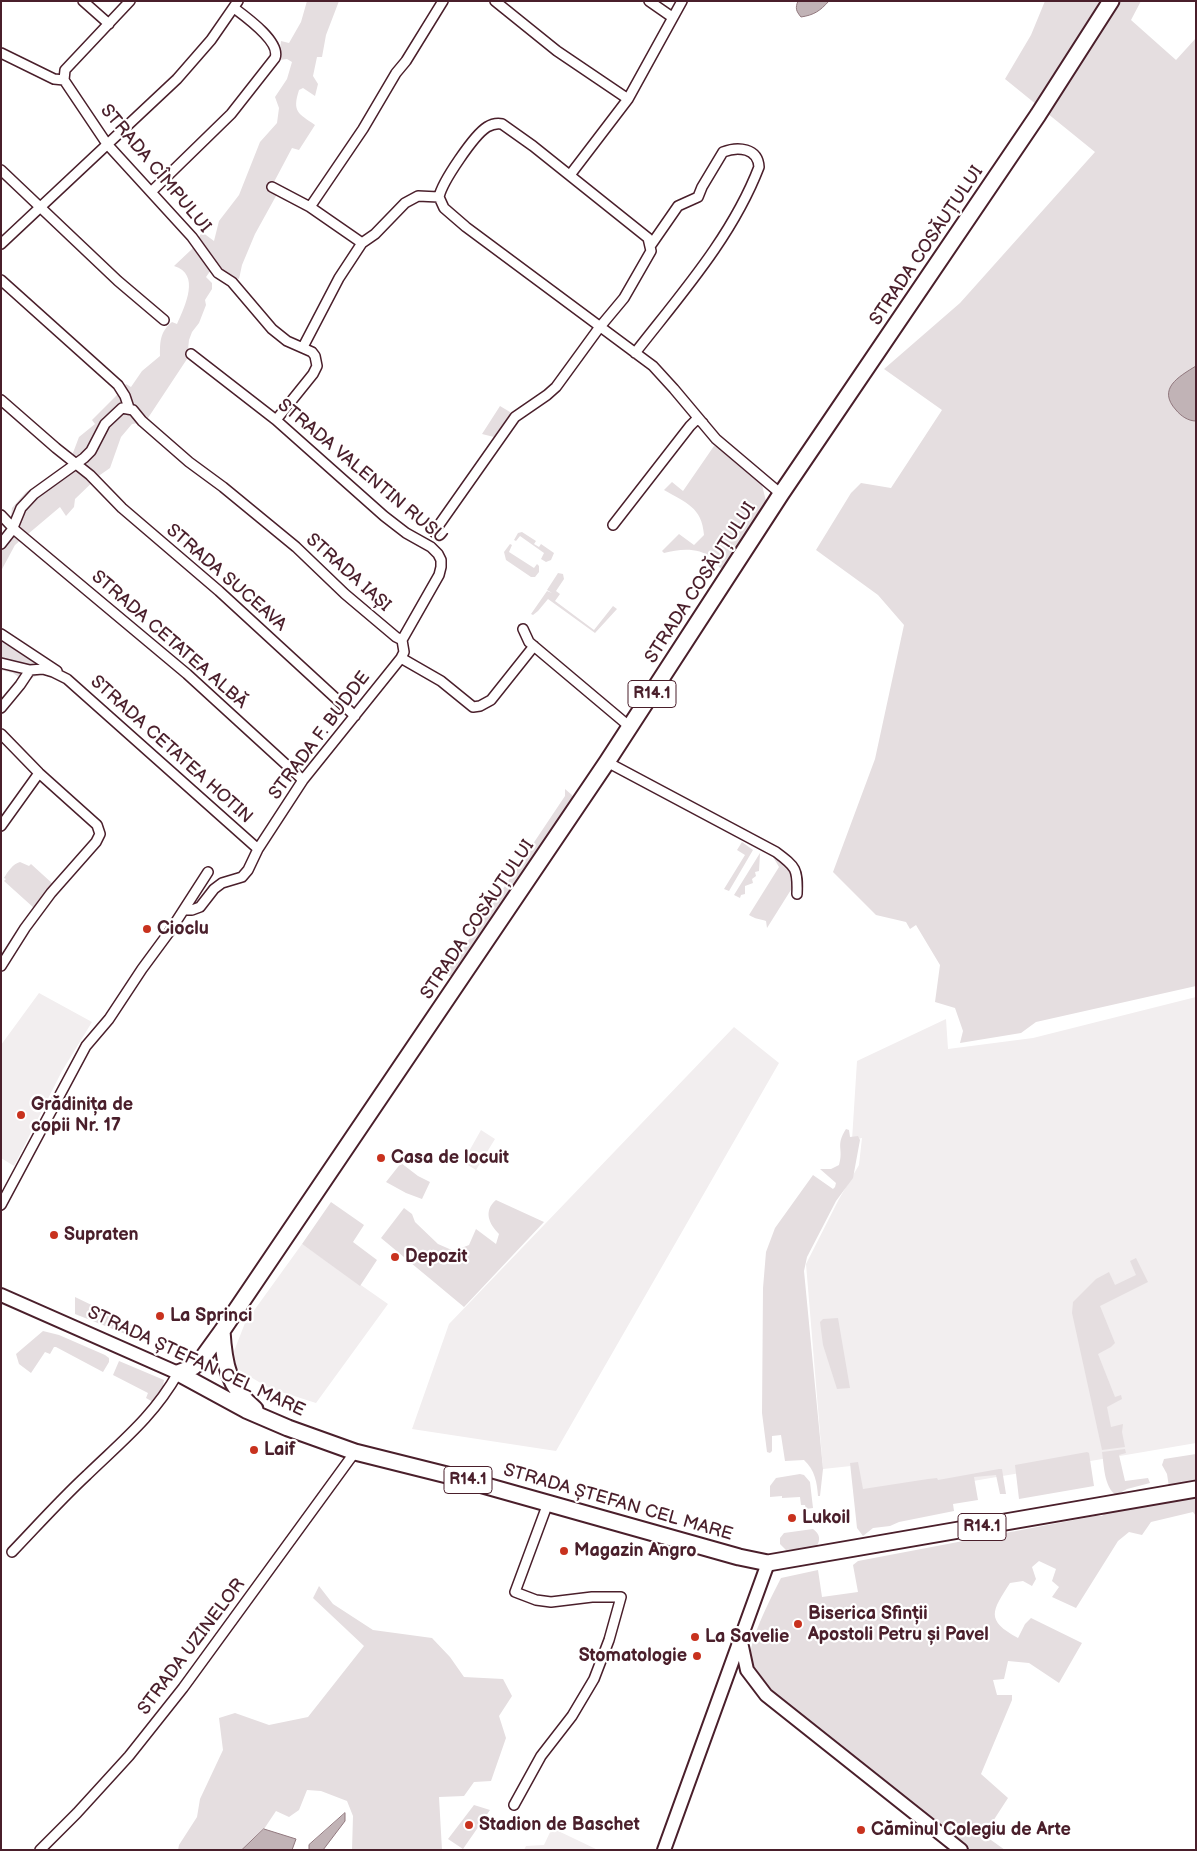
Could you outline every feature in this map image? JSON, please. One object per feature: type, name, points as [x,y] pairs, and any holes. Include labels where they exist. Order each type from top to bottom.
[{"type":"main road","name":"STRADA COSĂUȚULUI","points":[[178,1373],[193,1367],[201,1360],[222,1331],[607,762],[782,494],[1038,115],[1111,1]]},
{"type":"main road","name":"R14.1","points":[[222,1331],[224,1356],[229,1376],[243,1398],[266,1418]]},
{"type":"main road","name":"STRADA ȘTEFAN CEL MARE","points":[[178,1373],[227,1401],[288,1428],[355,1452],[451,1476],[738,1557],[768,1563],[1196,1489]]},
{"type":"street","points":[[83,1],[109,24]]},
{"type":"street","points":[[1,53],[54,79],[64,80],[65,70],[130,1]]},
{"type":"street","points":[[310,207],[363,129],[396,73],[406,61],[443,1]]},
{"type":"street","points":[[495,1],[557,51],[628,100]]},
{"type":"street","points":[[649,1],[672,17]]},
{"type":"street","points":[[570,175],[628,100],[682,1]]},
{"type":"street","points":[[1,244],[177,79],[211,40],[236,4],[276,48],[276,58],[231,114],[152,191]]},
{"type":"street","name":"STRADA CÎMPULUI","points":[[64,80],[107,144],[152,191],[192,237],[218,273],[232,282],[272,329],[287,341],[303,347]]},
{"type":"street","points":[[434,532],[515,417],[547,396],[556,387],[599,328],[613,313],[634,282],[651,251],[648,238],[509,128],[497,123],[487,127],[479,135],[446,181],[439,197],[444,208],[599,328],[653,366],[716,439],[782,494]]},
{"type":"street","points":[[635,353],[712,255],[730,226],[760,167],[755,156],[751,152],[739,148],[724,152],[702,187],[698,197],[678,206],[651,245]]},
{"type":"street","points":[[1,170],[118,281],[164,320]]},
{"type":"street","points":[[272,187],[310,207],[362,243]]},
{"type":"street","points":[[276,420],[313,374],[317,366],[316,356],[310,350],[303,347],[339,278],[362,243],[375,234],[405,203],[418,196],[439,197]]},
{"type":"street","points":[[1,280],[118,385],[126,396],[126,408],[105,424],[91,451],[78,464],[34,494],[21,508],[13,526],[1,544]]},
{"type":"street","name":"STRADA VALENTIN RUSU","points":[[192,354],[276,420],[384,516],[406,533],[431,547],[438,554],[441,567],[439,575],[402,640]]},
{"type":"street","name":"STRADA SUCEAVA","points":[[1,400],[56,448],[78,464],[127,513],[219,592],[355,716]]},
{"type":"street","name":"STRADA IAȘI","points":[[126,408],[133,410],[142,421],[190,462],[224,487],[296,547],[345,594],[402,640]]},
{"type":"street","points":[[613,524],[690,426],[697,419],[703,423]]},
{"type":"street","name":"STRADA CETATEA ALBĂ","points":[[1,515],[22,536],[187,674],[303,780]]},
{"type":"street","points":[[523,629],[529,642],[630,727]]},
{"type":"street","name":"STRADA CETATEA HOTIN","points":[[1,634],[67,679],[258,849]]},
{"type":"street","points":[[402,640],[404,652],[401,658],[441,681],[473,707],[480,706],[491,700],[534,646]]},
{"type":"street","name":"STRADA F. BUDDE","points":[[184,910],[200,907],[214,889],[222,883],[242,877],[303,780],[401,658]]},
{"type":"street","name":"STRADA CETATEA HOTIN","points":[[1,663],[30,670],[43,669],[62,676]]},
{"type":"street","points":[[1,708],[30,670]]},
{"type":"street","points":[[1,734],[39,773],[97,825],[100,834],[96,842],[25,928],[1,966]]},
{"type":"street","points":[[607,762],[776,852],[792,864],[798,877],[797,894]]},
{"type":"street","points":[[1,826],[39,773]]},
{"type":"street","points":[[1,1206],[86,1046],[109,1019],[142,968],[156,952],[208,872]]},
{"type":"street","name":"STRADA ȘTEFAN CEL MARE","points":[[1,1295],[178,1373]]},
{"type":"street","points":[[12,1552],[86,1475],[131,1435],[157,1405],[178,1373]]},
{"type":"street","name":"STRADA UZINELOR","points":[[40,1850],[129,1756],[183,1688],[355,1452]]},
{"type":"street","points":[[514,1805],[541,1756],[572,1716],[594,1679],[610,1640],[621,1597],[592,1597],[564,1602],[550,1602],[536,1600],[515,1592],[548,1503]]},
{"type":"street","points":[[664,1850],[692,1770],[741,1642],[744,1628],[768,1563]]},
{"type":"street","points":[[741,1642],[747,1670],[766,1695],[961,1850]]},
{"type":"shaded area","points":[[307,1],[339,1],[326,35],[322,57],[317,57],[313,76],[318,84],[315,96],[303,88],[299,90],[297,97],[298,111],[304,118],[315,125],[299,150],[292,148],[274,182],[276,196],[255,234],[242,265],[239,279],[211,270],[206,277],[212,283],[212,289],[205,300],[206,305],[199,323],[189,340],[187,359],[148,418],[139,423],[132,424],[121,437],[110,468],[75,499],[74,507],[66,516],[60,507],[15,545],[1,571],[1,537],[7,529],[12,508],[26,492],[68,466],[79,437],[95,424],[92,420],[126,384],[131,387],[142,371],[160,356],[163,333],[172,322],[177,324],[189,291],[187,276],[182,270],[174,266],[192,249],[202,232],[214,241],[219,221],[239,195],[260,142],[277,123],[279,108],[275,97],[287,79],[292,62],[287,59],[279,60],[281,41],[289,43],[301,22]]},
{"type":"shaded area","points":[[798,1],[829,1],[816,12],[801,17],[796,9]]},
{"type":"shaded area","points":[[1045,1],[1141,1],[1131,20],[1176,60],[1196,38],[1196,986],[1036,1022],[1021,1033],[960,1043],[963,1031],[955,1008],[935,1002],[940,965],[916,925],[910,929],[906,922],[876,915],[833,872],[875,759],[904,625],[878,595],[816,550],[851,493],[861,483],[891,488],[942,410],[884,369],[960,303],[1095,152],[1005,79],[1031,35]]},
{"type":"shaded area","points":[[1196,366],[1196,421],[1193,421],[1187,419],[1176,410],[1171,403],[1169,390],[1177,379]]},
{"type":"shaded area","points":[[500,406],[510,412],[511,416],[494,437],[482,434]]},
{"type":"shaded area","points":[[714,446],[720,447],[761,481],[766,501],[723,570],[712,558],[701,552],[683,550],[664,553],[662,551],[679,534],[694,545],[704,535],[703,526],[696,512],[686,503],[664,490],[672,482],[683,491]]},
{"type":"shaded area","points":[[522,532],[536,541],[534,544],[539,547],[541,544],[554,553],[551,560],[546,562],[541,559],[544,553],[520,536],[516,541],[514,540],[518,533]]},
{"type":"shaded area","points":[[510,544],[512,545],[509,552],[534,568],[537,564],[539,566],[539,572],[535,577],[531,577],[506,560],[504,552]]},
{"type":"shaded area","points":[[558,573],[563,574],[564,579],[556,591],[560,594],[555,601],[594,630],[613,606],[617,609],[595,633],[548,599],[538,611],[533,615],[531,614],[547,591],[552,593],[547,590]]},
{"type":"shaded area","points":[[1,631],[58,666],[51,676],[38,675],[27,683],[13,673],[1,670]]},
{"type":"shaded area","points":[[565,789],[574,799],[454,976],[449,976],[446,969],[449,962],[456,959],[565,796]]},
{"type":"shaded area","points":[[742,842],[753,850],[729,891],[724,889],[745,855],[737,850]]},
{"type":"shaded area","points":[[760,853],[759,871],[755,872],[756,876],[752,879],[753,883],[745,886],[745,894],[741,895],[740,898],[734,895]]},
{"type":"shaded area","points":[[772,855],[792,870],[794,885],[767,928],[766,921],[749,915],[779,867]]},
{"type":"shaded area","points":[[20,862],[29,866],[31,864],[53,884],[34,908],[4,881],[11,868]]},
{"type":"shaded area","name":"Grădinița de copii Nr. 17","points":[[39,993],[92,1022],[62,1071],[14,1166],[1,1158],[1,1045]]},
{"type":"shaded area","points":[[1196,997],[1196,1443],[856,1501],[851,1466],[823,1469],[806,1264],[839,1199],[859,1165],[862,1138],[852,1140],[857,1061],[946,1019],[948,1049],[1033,1038]]},
{"type":"shaded area","points":[[734,1027],[779,1063],[556,1451],[412,1429],[449,1324]]},
{"type":"shaded area","points":[[846,1129],[849,1130],[850,1137],[858,1136],[860,1140],[853,1178],[836,1201],[807,1257],[804,1271],[823,1469],[820,1496],[818,1496],[815,1477],[808,1464],[804,1460],[785,1461],[781,1435],[772,1436],[772,1451],[770,1453],[767,1452],[762,1413],[763,1288],[766,1252],[775,1228],[813,1175],[833,1189],[835,1187],[836,1183],[820,1169],[831,1169],[839,1165],[841,1155],[840,1143]]},
{"type":"shaded area","points":[[481,1130],[495,1139],[476,1170],[463,1162]]},
{"type":"shaded area","points":[[401,1163],[418,1176],[430,1182],[422,1199],[386,1182]]},
{"type":"shaded area","points":[[496,1200],[544,1222],[464,1307],[381,1238],[404,1208],[412,1214],[415,1222],[438,1244],[454,1251],[469,1245],[476,1229],[496,1244],[499,1234],[490,1222],[489,1213],[492,1204]]},
{"type":"shaded area","points":[[331,1202],[364,1225],[353,1242],[377,1260],[360,1286],[302,1244]]},
{"type":"shaded area","points":[[302,1244],[388,1304],[316,1403],[269,1388],[229,1364],[245,1323]]},
{"type":"shaded area","points":[[1136,1258],[1148,1282],[1100,1306],[1115,1343],[1098,1354],[1115,1397],[1121,1395],[1122,1399],[1107,1407],[1111,1427],[1123,1424],[1122,1432],[1125,1447],[1102,1450],[1072,1313],[1073,1302],[1096,1279],[1109,1272],[1115,1285],[1136,1275],[1130,1261]]},
{"type":"shaded area","points":[[75,1297],[129,1323],[132,1326],[128,1335],[75,1314]]},
{"type":"shaded area","points":[[838,1318],[850,1388],[837,1389],[823,1345],[820,1322],[823,1319]]},
{"type":"shaded area","points":[[43,1331],[59,1335],[105,1355],[109,1358],[109,1362],[103,1372],[54,1347],[50,1354],[45,1352],[31,1373],[19,1364],[16,1354]]},
{"type":"shaded area","points":[[119,1361],[164,1380],[163,1386],[153,1402],[146,1398],[148,1393],[113,1375]]},
{"type":"shaded area","points":[[1125,1449],[1126,1453],[1119,1455],[1125,1481],[1148,1478],[1150,1483],[1127,1489],[1116,1495],[1109,1487],[1107,1481],[1102,1452]]},
{"type":"shaded area","points":[[1089,1453],[1094,1486],[1019,1499],[1015,1465]]},
{"type":"shaded area","points":[[1196,1454],[1196,1482],[1169,1487],[1167,1474],[1162,1465],[1164,1459]]},
{"type":"shaded area","points":[[858,1462],[863,1489],[928,1479],[937,1478],[938,1480],[1002,1469],[1006,1494],[1000,1494],[996,1475],[974,1477],[978,1500],[953,1504],[954,1511],[899,1522],[890,1526],[873,1528],[863,1536],[857,1528],[850,1463]]},
{"type":"shaded area","points":[[804,1475],[810,1482],[813,1508],[806,1509],[805,1505],[801,1505],[800,1497],[770,1497],[770,1486],[776,1478]]},
{"type":"shaded area","points":[[1196,1498],[1196,1516],[1193,1512],[1151,1522],[1142,1535],[1129,1532],[1118,1541],[1076,1608],[1052,1597],[1059,1587],[1052,1581],[1056,1569],[1039,1561],[1032,1567],[1036,1579],[1032,1586],[1023,1581],[1010,1583],[999,1601],[995,1614],[996,1620],[1007,1632],[1018,1638],[1025,1624],[1031,1618],[1082,1643],[1059,1683],[1029,1663],[1008,1661],[1004,1679],[993,1680],[997,1695],[1012,1695],[1012,1700],[981,1774],[1008,1798],[984,1835],[1005,1850],[969,1850],[781,1702],[760,1681],[751,1666],[751,1647],[755,1635],[781,1578],[818,1570],[822,1597],[858,1592],[853,1565],[858,1561],[1102,1516],[1105,1513]]},
{"type":"shaded area","points":[[813,1529],[819,1537],[816,1547],[786,1550],[780,1544],[780,1538],[784,1533]]},
{"type":"shaded area","points":[[319,1586],[333,1604],[373,1630],[432,1638],[450,1657],[464,1677],[503,1679],[512,1696],[499,1716],[506,1738],[491,1781],[474,1782],[464,1796],[439,1797],[442,1850],[352,1850],[353,1816],[347,1801],[321,1791],[307,1790],[299,1810],[289,1817],[276,1811],[264,1829],[242,1850],[178,1850],[179,1845],[197,1817],[200,1799],[223,1750],[219,1718],[235,1713],[269,1725],[308,1717],[364,1646],[313,1598]]},
{"type":"shaded area","name":"Stadion de Baschet","points":[[474,1805],[490,1810],[463,1849],[448,1839]]},
{"type":"shaded area","points":[[345,1813],[345,1821],[323,1850],[309,1850],[309,1845]]},
{"type":"shaded area","points":[[552,1828],[598,1850],[524,1850],[526,1846],[544,1845]]},
{"type":"shaded area","points":[[264,1829],[296,1839],[292,1850],[242,1850]]},
{"type":"place","name":"Cioclu","points":[[147,929]]},
{"type":"place","name":"Grădinița de copii Nr. 17","points":[[21,1115]]},
{"type":"place","name":"Casa de locuit","points":[[381,1158]]},
{"type":"place","name":"Supraten","points":[[54,1235]]},
{"type":"place","name":"Depozit","points":[[395,1257]]},
{"type":"place","name":"La Sprinci","points":[[160,1316]]},
{"type":"place","name":"Laif","points":[[254,1450]]},
{"type":"place","name":"Lukoil","points":[[792,1518]]},
{"type":"place","name":"Magazin Angro","points":[[564,1551]]},
{"type":"place","name":"Biserica Sfinții Apostoli Petru și Pavel","points":[[798,1624]]},
{"type":"place","name":"La Savelie","points":[[695,1637]]},
{"type":"place","name":"Stomatologie","points":[[697,1656]]},
{"type":"place","name":"Stadion de Baschet","points":[[469,1825]]},
{"type":"place","name":"Căminul Colegiu de Arte","points":[[861,1830]]}]
